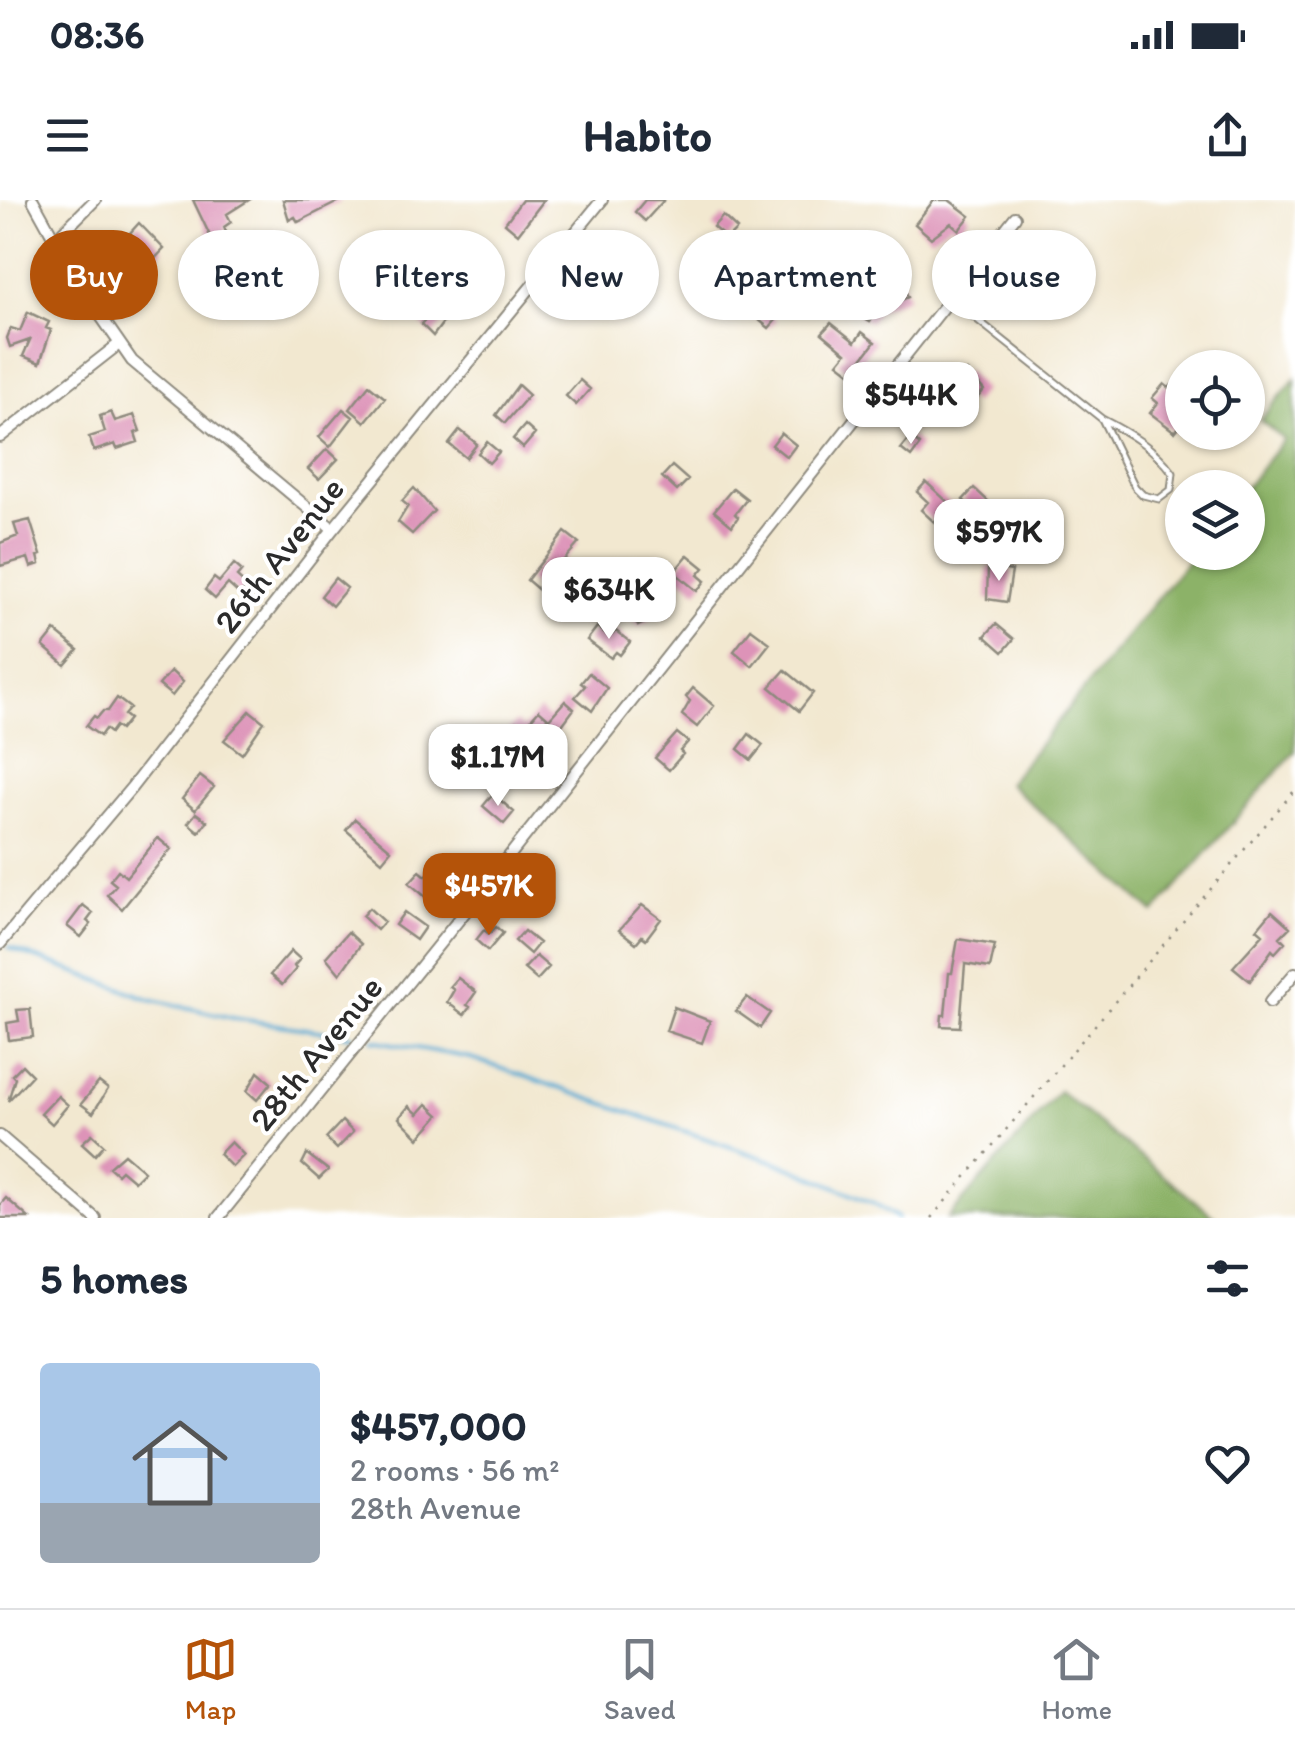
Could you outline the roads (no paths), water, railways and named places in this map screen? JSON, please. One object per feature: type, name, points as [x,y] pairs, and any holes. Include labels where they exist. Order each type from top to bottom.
[{"type":"street","points":[[33,200],[51,230]]},
{"type":"street","points":[[65,230],[95,200]]},
{"type":"street","name":"26th Avenue","points":[[0,944],[132,787],[332,528],[602,200]]},
{"type":"street","name":"28th Avenue","points":[[1005,230],[1016,216]]},
{"type":"street","points":[[103,320],[132,360],[332,528]]},
{"type":"street","name":"28th Avenue","points":[[218,1218],[934,320]]},
{"type":"street","points":[[0,437],[119,344]]},
{"type":"street","points":[[1270,1002],[1295,973]]},
{"type":"street","points":[[0,1136],[95,1218]]},
{"type":"lane","points":[[979,320],[1102,419],[1129,433],[1162,459],[1173,474],[1171,490],[1159,499],[1142,496],[1102,419]]},
{"type":"waterway","points":[[9,948],[150,999],[233,1018],[353,1036]]},
{"type":"waterway","points":[[373,1040],[471,1058],[792,1168],[874,1203],[898,1218]]}]
